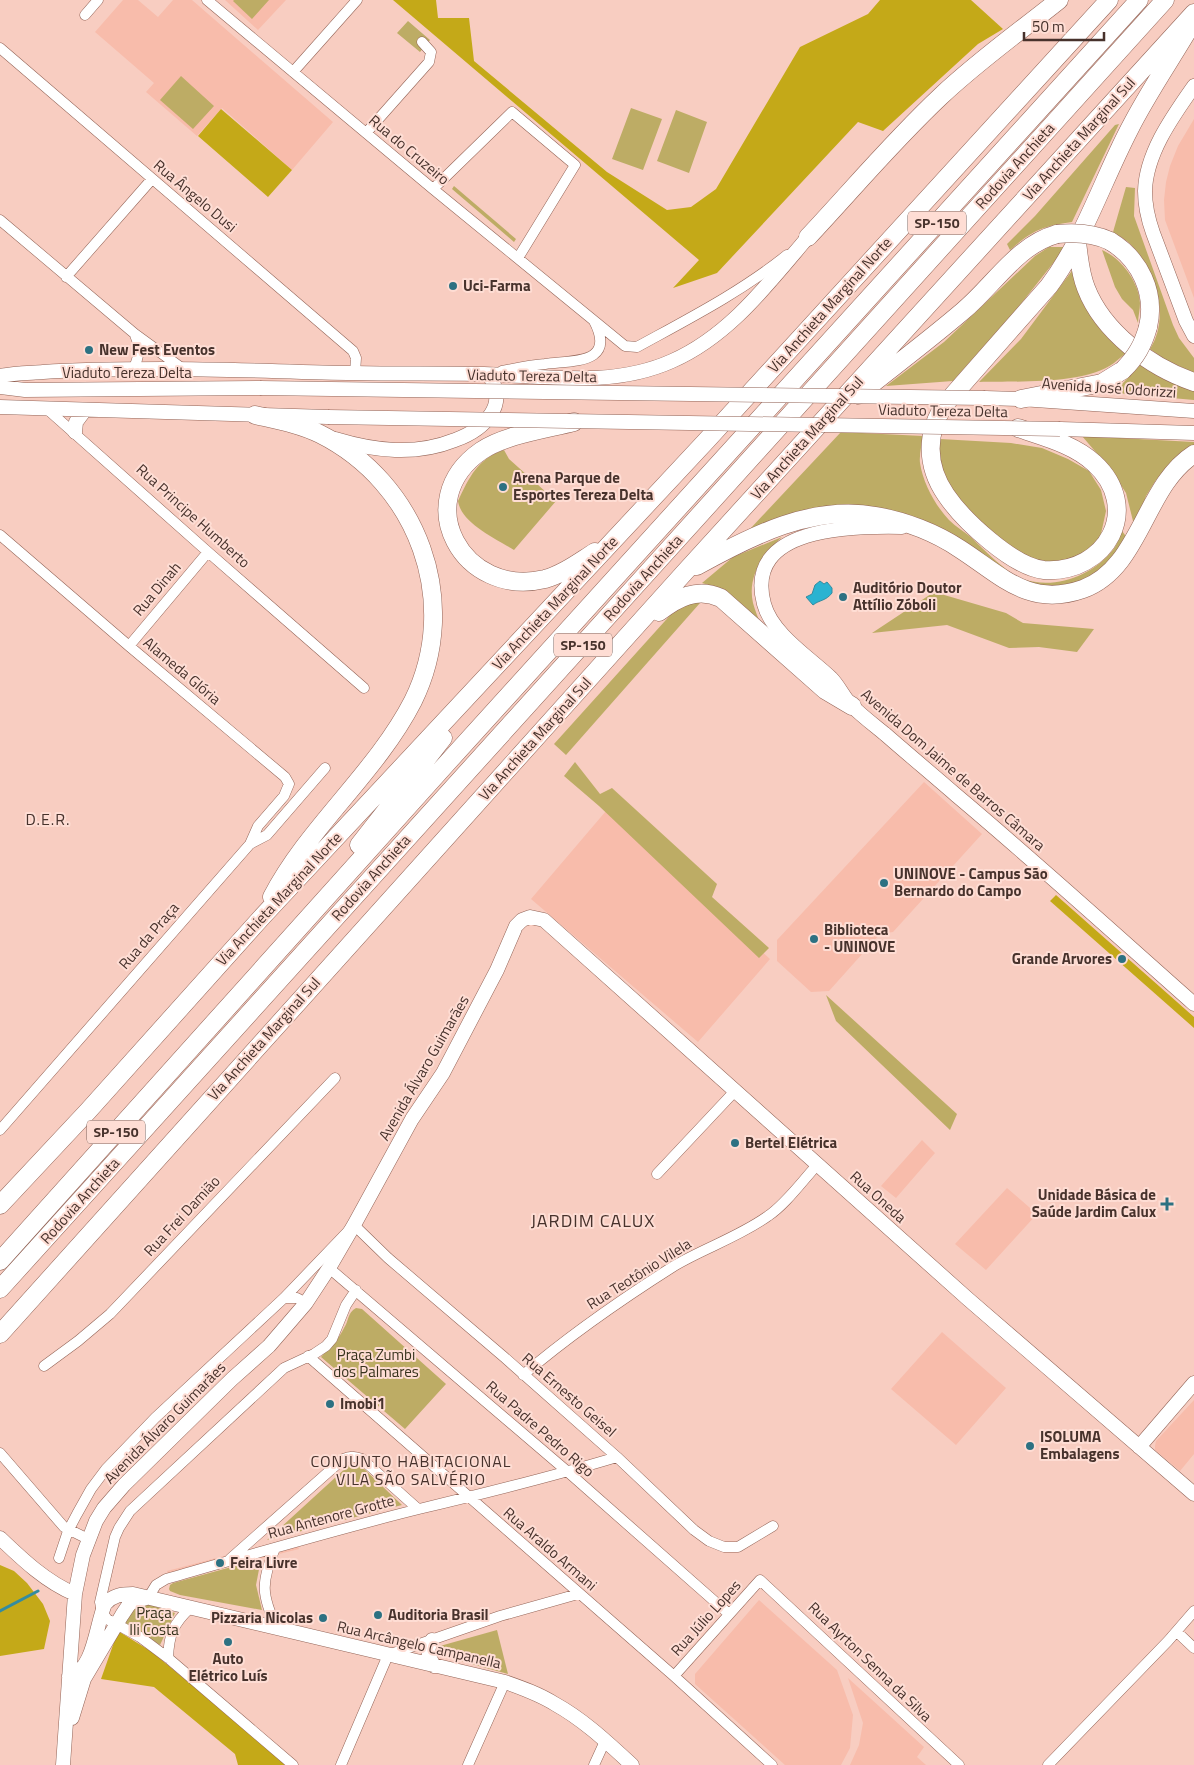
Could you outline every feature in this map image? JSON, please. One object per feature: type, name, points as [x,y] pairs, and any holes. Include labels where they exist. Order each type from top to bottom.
[{"type":"highway","points":[[808,238],[913,123],[942,95],[1012,35],[1059,0]]},
{"type":"highway","name":"Via Anchieta Marginal Norte","points":[[0,1205],[261,918],[616,538],[1109,0]]},
{"type":"highway","name":"Rodovia Anchieta","points":[[0,1261],[228,1009],[454,754],[1139,0]]},
{"type":"highway","name":"Rodovia Anchieta","points":[[0,1289],[1165,0]]},
{"type":"highway","name":"Via Anchieta Marginal Sul","points":[[0,1334],[684,573],[1194,13]]},
{"type":"highway","points":[[1018,428],[1072,448],[1098,468],[1112,487],[1118,509],[1116,525],[1112,535],[1100,550],[1085,561],[1053,570],[1030,567],[992,542],[967,519],[943,491],[931,460],[930,438],[940,411],[1050,286],[1077,242],[1129,129],[1194,20]]},
{"type":"highway","points":[[821,422],[965,310],[1025,249],[1037,241],[1057,234],[1077,232],[1110,241],[1128,256],[1144,279],[1150,298],[1150,319],[1141,348],[1123,370],[1110,379],[1092,385],[1021,398]]},
{"type":"highway","points":[[1077,242],[1080,267],[1086,290],[1110,326],[1130,345],[1158,365],[1194,382]]},
{"type":"highway","points":[[255,415],[296,424],[322,434],[357,457],[379,478],[399,501],[413,527],[428,564],[433,612],[428,661],[421,682],[400,722],[370,766],[284,873],[261,918]]},
{"type":"highway","points":[[577,421],[500,442],[480,452],[466,464],[455,478],[447,509],[450,528],[464,555],[476,567],[491,576],[509,581],[528,581],[546,578],[565,570],[616,538]]},
{"type":"highway","points":[[684,573],[751,537],[778,527],[833,514],[864,515],[897,521],[915,527],[960,549],[1007,582],[1025,590],[1051,594],[1072,592],[1084,589],[1098,582],[1119,562],[1166,480],[1182,463],[1194,454]]},
{"type":"highway","points":[[1116,499],[1124,511],[1128,524],[1136,535]]},
{"type":"highway","points":[[622,643],[674,600],[691,594],[712,595],[721,598],[733,607],[825,690],[852,706]]},
{"type":"highway","points":[[228,1009],[271,946],[345,862],[511,651]]},
{"type":"street","points":[[85,15],[98,0]]},
{"type":"street","name":"Rua do Cruzeiro","points":[[208,0],[433,190],[625,346],[637,347],[748,284],[808,238]]},
{"type":"street","points":[[293,72],[357,0]]},
{"type":"street","points":[[366,133],[430,62],[431,52],[422,42]]},
{"type":"street","name":"Rua Ângelo Dusi","points":[[0,48],[353,351],[356,358],[355,374]]},
{"type":"street","points":[[1194,86],[1161,140],[1149,168],[1145,190],[1148,218],[1153,233],[1180,306],[1194,336]]},
{"type":"street","points":[[433,190],[512,112],[575,165],[518,258]]},
{"type":"street","points":[[66,277],[152,179]]},
{"type":"street","points":[[0,220],[135,334],[184,369]]},
{"type":"street","points":[[1,377],[70,370],[184,369],[602,378],[646,370],[672,361],[700,346],[734,320],[808,238]]},
{"type":"street","points":[[485,374],[538,364],[577,362],[590,358],[597,351],[600,341],[598,328],[593,320]]},
{"type":"street","points":[[134,370],[139,352],[135,334]]},
{"type":"street","points":[[322,434],[352,444],[387,450],[424,449],[449,443],[474,431],[493,412],[496,401],[495,387],[485,374]]},
{"type":"street","name":"Rua Principe Humberto","points":[[1,377],[25,390],[75,432],[208,552],[364,688]]},
{"type":"street","name":"Viaduto Tereza Delta","points":[[25,390],[260,388],[1021,398]]},
{"type":"street","name":"Avenida José Odorizzi","points":[[1021,398],[1194,411]]},
{"type":"street","name":"Viaduto Tereza Delta","points":[[0,407],[255,415],[1018,428],[1194,433]]},
{"type":"street","points":[[75,432],[76,422],[85,410]]},
{"type":"street","name":"Avenida Dom Jaime de Barros Câmara","points":[[915,527],[863,527],[806,536],[781,547],[770,558],[766,566],[762,588],[764,603],[769,617],[781,632],[833,680],[852,706],[1194,1004]]},
{"type":"street","name":"Alameda Glória","points":[[0,535],[287,780],[289,784],[284,796],[258,826],[250,844]]},
{"type":"street","name":"Rua Dinah","points":[[129,646],[208,552]]},
{"type":"street","name":"Rua da Praça","points":[[0,1130],[250,844],[267,835],[325,768]]},
{"type":"street","name":"Avenida Álvaro Guimarães","points":[[63,1765],[75,1594],[88,1539],[96,1521],[118,1491],[226,1385],[269,1346],[306,1303],[354,1225],[412,1119],[443,1073],[497,970],[516,926],[522,920],[530,917],[544,920]]},
{"type":"street","name":"Rua Oneda","points":[[544,920],[962,1293],[1194,1494]]},
{"type":"street","name":"Rua Frei Damião","points":[[44,1366],[110,1314],[335,1078]]},
{"type":"street","points":[[657,1174],[735,1091]]},
{"type":"street","name":"Rua Teotônio Vilela","points":[[524,1375],[585,1325],[655,1279],[677,1265],[770,1215],[818,1164]]},
{"type":"street","name":"Avenida Álvaro Guimarães","points":[[59,1558],[68,1531],[85,1498],[106,1469],[155,1418],[284,1298],[354,1225]]},
{"type":"street","name":"Rua Ernesto Geisel","points":[[354,1225],[388,1258],[617,1457],[694,1530],[714,1544],[724,1547],[738,1547],[773,1526]]},
{"type":"street","name":"Rua Padre Pedro Rigo","points":[[329,1268],[568,1472],[729,1614]]},
{"type":"street","points":[[293,1765],[168,1658],[140,1637],[107,1619],[102,1612],[100,1602],[115,1538],[130,1511],[284,1368],[326,1346],[332,1339],[346,1305],[356,1290]]},
{"type":"street","points":[[284,1298],[291,1297],[306,1303]]},
{"type":"street","name":"Rua Araldo Armani","points":[[308,1356],[674,1676],[772,1765]]},
{"type":"street","points":[[1139,1447],[1194,1383]]},
{"type":"street","points":[[0,1453],[68,1531],[88,1539]]},
{"type":"street","points":[[228,1561],[343,1459],[349,1457],[355,1456],[362,1459],[418,1509]]},
{"type":"street","name":"Rua Antenore Grotte","points":[[147,1598],[162,1581],[228,1561],[418,1509],[469,1498],[568,1472],[617,1457]]},
{"type":"street","points":[[0,1538],[45,1577],[75,1594]]},
{"type":"street","points":[[275,1548],[264,1583],[265,1599],[277,1628]]},
{"type":"street","name":"Rua Júlio Lopes","points":[[674,1676],[760,1580]]},
{"type":"street","name":"Rua Ayrton Senna da Silva","points":[[760,1580],[959,1765]]},
{"type":"street","name":"Rua Arcângelo Campanella","points":[[102,1612],[109,1600],[119,1594],[133,1594],[505,1682],[557,1704],[605,1741],[632,1765]]},
{"type":"street","points":[[341,1765],[388,1655],[500,1616],[578,1594]]},
{"type":"street","points":[[64,1746],[81,1686],[130,1603],[147,1598]]},
{"type":"street","points":[[168,1658],[169,1638],[172,1630],[182,1616],[191,1608]]},
{"type":"street","points":[[1048,1765],[1177,1632],[1194,1611]]},
{"type":"street","points":[[68,1676],[74,1675],[85,1667],[102,1612]]},
{"type":"street","points":[[1177,1632],[1194,1648]]},
{"type":"street","points":[[432,1640],[427,1654],[434,1666]]},
{"type":"street","points":[[468,1765],[505,1682]]},
{"type":"street","points":[[594,1765],[605,1741]]},
{"type":"shaded area","points":[[123,0],[138,0],[158,17],[173,0],[192,0],[333,122],[292,170],[222,108],[197,136],[146,92],[154,83],[95,32]]},
{"type":"shaded area","points":[[225,0],[286,0],[258,30]]},
{"type":"shaded area","points":[[393,0],[436,0],[438,18],[469,18],[474,61],[607,172],[667,210],[691,207],[716,189],[800,47],[868,14],[880,0],[971,0],[1003,29],[978,44],[883,131],[858,122],[717,273],[673,288],[699,260]]},
{"type":"shaded area","points":[[221,109],[292,170],[268,197],[198,136]]},
{"type":"shaded area","points":[[1194,119],[1194,298],[1165,220],[1164,200],[1170,166],[1178,146]]},
{"type":"shaded area","name":"UNINOVE - Campus São Bernardo do Campo","points":[[924,782],[982,834],[893,932],[880,934],[829,991],[811,992],[777,961],[777,940]]},
{"type":"shaded area","points":[[606,811],[770,959],[698,1042],[531,899]]},
{"type":"shaded area","name":"Grande Arvores","points":[[1056,895],[1194,1017],[1194,1028],[1050,901]]},
{"type":"shaded area","points":[[922,1140],[935,1153],[896,1198],[881,1186]]},
{"type":"shaded area","points":[[1007,1188],[1037,1214],[986,1270],[955,1244]]},
{"type":"shaded area","points":[[942,1332],[1006,1388],[956,1445],[891,1389]]},
{"type":"shaded area","points":[[1194,1400],[1194,1454],[1180,1471],[1155,1450],[1155,1446],[1156,1441]]},
{"type":"shaded area","name":"Feira Livre","points":[[296,1537],[299,1549],[170,1581],[167,1571]]},
{"type":"shaded area","points":[[0,1565],[14,1571],[27,1583],[43,1604],[50,1621],[44,1649],[0,1656]]},
{"type":"shaded area","points":[[759,1600],[837,1670],[853,1715],[850,1748],[841,1765],[785,1765],[695,1684],[695,1674]]},
{"type":"shaded area","points":[[118,1631],[152,1652],[263,1744],[285,1765],[238,1765],[235,1754],[154,1687],[101,1679]]},
{"type":"shaded area","points":[[848,1678],[924,1747],[917,1757],[926,1765],[850,1765],[859,1745],[863,1723]]},
{"type":"green space","points":[[234,0],[269,0],[252,19]]},
{"type":"green space","points":[[408,21],[430,40],[420,52],[397,33]]},
{"type":"green space","points":[[181,76],[214,106],[193,129],[160,100]]},
{"type":"green space","points":[[631,108],[662,119],[643,170],[612,159]]},
{"type":"green space","points":[[676,110],[707,122],[689,173],[657,161]]},
{"type":"green space","points":[[1119,124],[1072,222],[1038,230],[1010,250],[1007,244],[1035,216],[1115,125]]},
{"type":"green space","points":[[454,186],[516,239],[514,242],[452,189]]},
{"type":"green space","points":[[1126,187],[1135,188],[1134,216],[1173,325],[1179,338],[1194,358],[1194,373],[1164,359],[1150,349],[1156,337],[1160,309],[1154,281],[1141,256],[1128,242],[1113,232]]},
{"type":"green space","points":[[1049,247],[1066,247],[1016,310],[953,381],[886,386],[944,342],[1035,256]]},
{"type":"green space","points":[[1102,250],[1116,259],[1133,279],[1140,303],[1138,323],[1133,310],[1122,299],[1115,287]]},
{"type":"green space","points":[[1074,268],[1091,316],[1105,334],[1126,353],[1114,363],[1086,375],[1049,380],[979,382],[1021,339]]},
{"type":"green space","points":[[1144,361],[1194,387],[1194,400],[1105,392],[1123,383]]},
{"type":"green space","points":[[841,432],[923,436],[920,463],[927,486],[939,508],[952,523],[973,539],[996,561],[1023,579],[1047,583],[1072,579],[1104,560],[1115,547],[1122,531],[1128,539],[1109,568],[1071,587],[1030,587],[902,516],[750,529]]},
{"type":"green space","points":[[1082,436],[1194,442],[1194,445],[1156,480],[1146,496],[1138,521],[1133,521],[1126,493],[1111,470]]},
{"type":"green space","points":[[940,439],[1011,443],[1042,448],[1068,459],[1089,471],[1101,490],[1106,511],[1101,534],[1095,545],[1085,555],[1058,565],[1027,561],[957,504],[939,465]]},
{"type":"green space","name":"Arena Parque de Esportes Tereza Delta","points":[[504,450],[509,459],[556,501],[514,550],[480,530],[472,523],[465,516],[458,501],[470,477],[480,464]]},
{"type":"green space","points":[[782,537],[763,558],[752,584],[753,603],[761,625],[718,588],[702,583],[733,557]]},
{"type":"green space","points":[[934,592],[1006,613],[1023,623],[1094,629],[1077,652],[1039,647],[1009,648],[947,625],[872,633]]},
{"type":"green space","points":[[683,601],[700,603],[566,755],[554,744]]},
{"type":"green space","points":[[575,762],[600,794],[612,788],[717,884],[712,897],[769,948],[759,958],[599,806],[564,776]]},
{"type":"green space","points":[[826,995],[957,1114],[950,1130],[836,1021]]},
{"type":"green space","name":"Praça Zumbi dos Palmares","points":[[356,1308],[362,1309],[446,1384],[405,1429],[321,1357],[339,1336],[353,1310]]},
{"type":"green space","points":[[349,1465],[361,1466],[402,1505],[267,1540]]},
{"type":"green space","points":[[261,1559],[256,1585],[262,1610],[180,1595],[169,1589],[173,1583]]},
{"type":"green space","name":"Praça Ili Costa","points":[[148,1604],[175,1613],[160,1645],[124,1622],[132,1607]]},
{"type":"green space","points":[[497,1630],[508,1674],[443,1656],[438,1652],[440,1646]]},
{"type":"water","points":[[820,581],[824,584],[827,582],[832,588],[832,593],[827,598],[813,605],[806,597],[812,594],[815,585]]},
{"type":"waterway","points":[[0,1611],[38,1591]]},
{"type":"place","name":"Uci-Farma","points":[[453,286]]},
{"type":"place","name":"New Fest Eventos","points":[[89,350]]},
{"type":"place","name":"Arena Parque de Esportes Tereza Delta","points":[[503,487]]},
{"type":"place","name":"Auditório Doutor Attílio Zóboli","points":[[843,597]]},
{"type":"place","name":"UNINOVE - Campus São Bernardo do Campo","points":[[884,883]]},
{"type":"place","name":"Biblioteca - UNINOVE","points":[[814,939]]},
{"type":"place","name":"Grande Arvores","points":[[1122,959]]},
{"type":"place","name":"Bertel Elétrica","points":[[735,1143]]},
{"type":"place","name":"Unidade Básica de Saúde Jardim Calux","points":[[1167,1204]]},
{"type":"place","name":"Imobi1","points":[[330,1404]]},
{"type":"place","name":"ISOLUMA Embalagens","points":[[1030,1446]]},
{"type":"place","name":"Feira Livre","points":[[220,1563]]},
{"type":"place","name":"Auditoria Brasil","points":[[378,1615]]},
{"type":"place","name":"Pizzaria Nicolas","points":[[323,1618]]},
{"type":"place","name":"Auto Elétrico Luís","points":[[228,1642]]},
{"type":"district","name":"D.E.R.","points":[[48,819]]},
{"type":"district","name":"JARDIM CALUX","points":[[593,1221]]},
{"type":"district","name":"CONJUNTO HABITACIONAL VILA SÃO SALVÉRIO","points":[[411,1470]]}]
